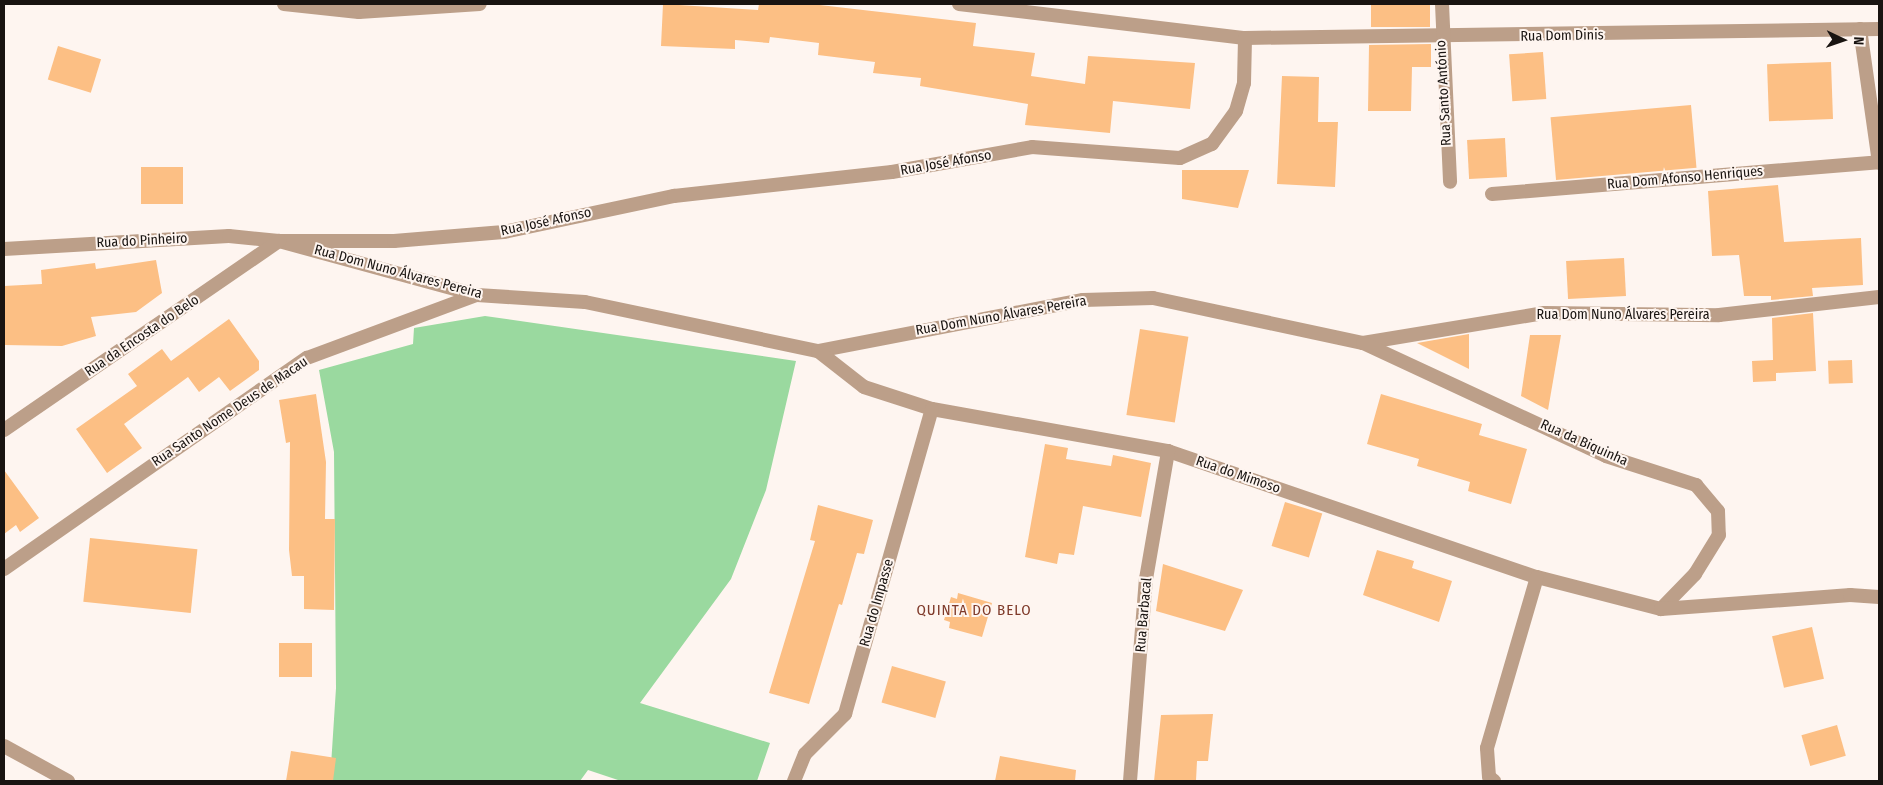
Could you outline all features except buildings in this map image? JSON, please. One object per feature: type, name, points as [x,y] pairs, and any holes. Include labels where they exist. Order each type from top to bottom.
[{"type":"street","points":[[284,4],[360,12],[480,4]]},
{"type":"street","points":[[959,4],[1245,38]]},
{"type":"street","name":"Rua Santo António","points":[[1442,4],[1440,38],[1450,182]]},
{"type":"street","points":[[1860,29],[1879,162]]},
{"type":"street","name":"Rua Dom Dinis","points":[[1245,38],[1440,38],[1879,29]]},
{"type":"street","name":"Rua José Afonso","points":[[279,241],[394,241],[504,232],[674,196],[892,172],[1032,147],[1180,158],[1212,144],[1236,111],[1244,83],[1245,38]]},
{"type":"street","name":"Rua Dom Afonso Henriques","points":[[1492,194],[1879,162]]},
{"type":"street","name":"Rua do Pinheiro","points":[[4,249],[229,236],[279,241]]},
{"type":"street","name":"Rua Dom Nuno Álvares Pereira","points":[[279,241],[477,295],[585,302],[818,351],[1083,300],[1153,298],[1363,342],[1545,313],[1719,315],[1879,297]]},
{"type":"street","name":"Rua da Encosta do Belo","points":[[4,430],[279,241]]},
{"type":"street","name":"Rua Santo Nome Deus de Macau","points":[[4,568],[307,358],[477,295]]},
{"type":"street","name":"Rua da Biquinha","points":[[1363,342],[1606,456],[1696,485],[1718,510],[1719,535],[1695,574],[1661,609]]},
{"type":"street","name":"Rua do Mimoso","points":[[818,351],[864,387],[932,408],[1168,450],[1537,577],[1661,609],[1850,594],[1879,597]]},
{"type":"street","name":"Rua do Impasse","points":[[794,781],[805,754],[845,714],[932,408]]},
{"type":"street","name":"Rua Barbacal","points":[[1130,781],[1146,579],[1168,450]]},
{"type":"street","points":[[1494,781],[1489,776],[1487,748],[1537,577]]},
{"type":"street","points":[[4,746],[62,780]]},
{"type":"green space","points":[[485,316],[796,361],[766,490],[731,579],[640,703],[770,743],[757,781],[621,781],[588,770],[580,781],[330,781],[336,688],[334,452],[319,370],[413,344],[414,328]]},
{"type":"district","name":"QUINTA DO BELO","points":[[974,611]]}]
